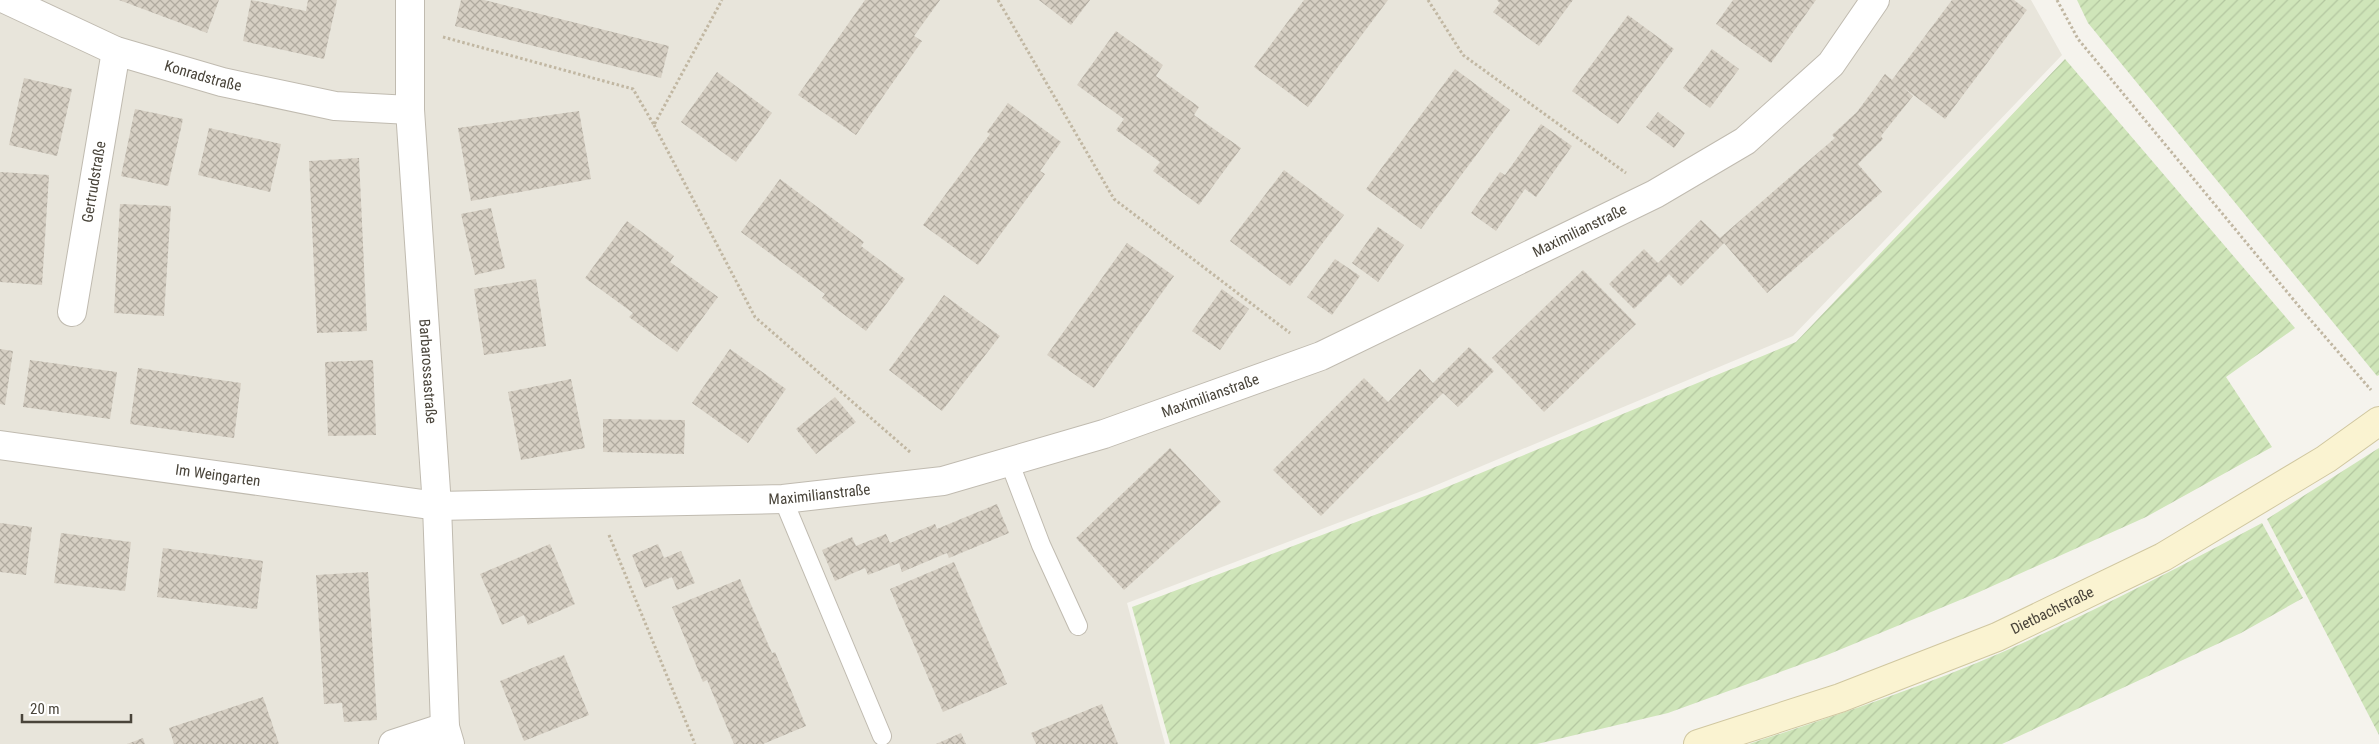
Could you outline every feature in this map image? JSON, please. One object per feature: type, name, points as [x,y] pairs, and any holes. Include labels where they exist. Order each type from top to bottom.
[{"type":"main road","name":"Dietbachstraße","points":[[1698,744],[1840,698],[2006,633],[2163,557],[2326,459],[2379,421]]},
{"type":"street","name":"Konradstraße","points":[[7,0],[116,51],[222,82],[335,106],[410,110]]},
{"type":"street","name":"Barbarossastraße","points":[[410,0],[410,110],[437,506],[447,736]]},
{"type":"street","name":"Maximilianstraße","points":[[437,506],[782,499],[943,480],[1104,434],[1321,356],[1655,194],[1744,141],[1831,64],[1875,0]]},
{"type":"street","name":"Gertrudstraße","points":[[72,312],[116,51]]},
{"type":"street","name":"Im Weingarten","points":[[0,444],[437,506]]},
{"type":"street","points":[[393,744],[447,736]]},
{"type":"lane","points":[[1009,461],[1041,545],[1078,626]]},
{"type":"lane","points":[[782,499],[882,736]]},
{"type":"path","points":[[654,125],[722,0]]},
{"type":"path","points":[[998,0],[1114,199],[1321,356]]},
{"type":"path","points":[[1428,0],[1464,54],[1655,194]]},
{"type":"path","points":[[2057,0],[2084,46],[2372,392]]},
{"type":"path","points":[[409,28],[634,88],[755,317],[943,480]]},
{"type":"path","points":[[595,502],[695,744]]},
{"type":"shaded area","points":[[0,0],[2031,0],[2062,55],[1793,336],[1427,489],[1127,603],[1165,744],[0,744]]},
{"type":"green space","points":[[2077,0],[2379,0],[2379,375],[2377,376],[2088,23]]},
{"type":"green space","points":[[2065,59],[2295,328],[2226,377],[2272,447],[2146,517],[1977,593],[1827,655],[1668,713],[1537,744],[1170,744],[1132,607],[1430,494],[1796,342]]},
{"type":"green space","points":[[2379,448],[2379,735],[2267,519]]},
{"type":"green space","points":[[2262,523],[2303,598],[2241,633],[2002,744],[1749,744],[1910,689],[2005,651],[2135,589]]},
{"type":"building","points":[[119,0],[219,0],[207,33]]},
{"type":"building","points":[[251,0],[306,11],[308,0],[337,0],[324,59],[243,41]]},
{"type":"building","points":[[461,0],[484,0],[669,46],[661,78],[455,26]]},
{"type":"building","points":[[865,0],[940,0],[914,36],[922,41],[856,135],[798,95]]},
{"type":"building","points":[[1039,0],[1090,0],[1071,25]]},
{"type":"building","points":[[1304,0],[1388,0],[1308,107],[1254,67]]},
{"type":"building","points":[[1497,0],[1573,0],[1539,46],[1493,12],[1500,3]]},
{"type":"building","points":[[1733,0],[1816,0],[1771,63],[1716,24]]},
{"type":"building","points":[[1952,0],[2014,0],[2027,10],[1945,119],[1903,87],[1913,96],[1881,136],[1883,139],[1858,164],[1882,192],[1767,293],[1724,243],[1681,286],[1669,274],[1634,309],[1609,284],[1644,249],[1658,263],[1701,220],[1720,238],[1835,138],[1832,135],[1857,112],[1885,74],[1892,80]]},
{"type":"building","points":[[1628,15],[1674,49],[1618,124],[1572,91]]},
{"type":"building","points":[[1116,31],[1163,65],[1156,76],[1199,107],[1194,115],[1241,148],[1199,205],[1153,171],[1160,162],[1116,130],[1124,119],[1077,85]]},
{"type":"building","points":[[1712,49],[1739,69],[1710,108],[1683,88]]},
{"type":"building","points":[[1455,69],[1510,110],[1421,229],[1366,189]]},
{"type":"building","points":[[717,72],[772,113],[736,162],[681,122]]},
{"type":"building","points":[[24,78],[72,89],[57,156],[9,145]]},
{"type":"building","points":[[1008,103],[1061,142],[1040,171],[1045,174],[978,265],[923,225],[990,134],[987,132]]},
{"type":"building","points":[[135,109],[183,119],[168,186],[121,176]]},
{"type":"building","points":[[579,111],[591,179],[471,201],[458,128]]},
{"type":"building","points":[[1658,112],[1685,133],[1674,148],[1646,127]]},
{"type":"building","points":[[1541,124],[1572,146],[1536,197],[1525,189],[1496,231],[1471,213],[1500,172],[1505,175]]},
{"type":"building","points":[[209,128],[281,144],[270,192],[198,175]]},
{"type":"building","points":[[359,158],[367,331],[317,333],[309,161]]},
{"type":"building","points":[[1284,170],[1344,215],[1290,286],[1230,241]]},
{"type":"building","points":[[0,172],[49,175],[42,285],[0,282]]},
{"type":"building","points":[[780,179],[864,242],[861,246],[905,279],[866,331],[822,298],[825,294],[741,232]]},
{"type":"building","points":[[120,204],[171,206],[164,316],[114,313]]},
{"type":"building","points":[[491,208],[505,268],[475,275],[461,214]]},
{"type":"building","points":[[627,221],[674,256],[670,262],[718,297],[677,352],[629,317],[633,313],[585,278]]},
{"type":"building","points":[[1378,227],[1404,245],[1378,282],[1352,263]]},
{"type":"building","points":[[1127,243],[1174,276],[1094,388],[1047,355]]},
{"type":"building","points":[[1335,259],[1360,276],[1332,315],[1307,297]]},
{"type":"building","points":[[1583,270],[1636,324],[1544,412],[1492,358]]},
{"type":"building","points":[[536,279],[546,346],[484,355],[474,289]]},
{"type":"building","points":[[1222,289],[1249,309],[1220,350],[1192,331]]},
{"type":"building","points":[[944,295],[1000,336],[942,411],[889,370]]},
{"type":"building","points":[[1469,347],[1494,371],[1458,407],[1443,393],[1321,516],[1273,470],[1364,378],[1388,402],[1420,369],[1433,383]]},
{"type":"building","points":[[0,349],[13,351],[5,405],[0,404]]},
{"type":"building","points":[[730,349],[786,389],[748,443],[692,403]]},
{"type":"building","points":[[30,360],[117,372],[110,419],[23,407]]},
{"type":"building","points":[[373,360],[376,435],[328,436],[325,362]]},
{"type":"building","points":[[138,368],[241,383],[234,438],[130,424]]},
{"type":"building","points":[[571,379],[585,448],[521,460],[508,392]]},
{"type":"building","points":[[835,397],[856,422],[816,454],[796,429]]},
{"type":"building","points":[[603,419],[685,420],[684,454],[603,452]]},
{"type":"building","points":[[1170,448],[1221,502],[1124,590],[1076,538]]},
{"type":"building","points":[[997,504],[1009,533],[949,558],[947,553],[902,572],[899,563],[868,575],[865,568],[835,581],[822,550],[852,537],[856,546],[886,534],[890,543],[935,524],[937,529]]},
{"type":"building","points":[[0,523],[32,527],[26,575],[0,572]]},
{"type":"building","points":[[61,533],[131,542],[125,591],[54,583]]},
{"type":"building","points":[[550,544],[575,604],[528,625],[524,615],[502,625],[480,574]]},
{"type":"building","points":[[658,544],[664,558],[681,551],[695,583],[677,590],[672,577],[645,588],[632,555]]},
{"type":"building","points":[[163,548],[263,561],[257,609],[157,597]]},
{"type":"building","points":[[954,562],[1007,684],[943,712],[890,589]]},
{"type":"building","points":[[368,572],[377,720],[344,722],[342,703],[324,704],[316,575]]},
{"type":"building","points":[[740,579],[772,653],[775,652],[806,726],[763,744],[734,744],[707,680],[703,682],[672,607]]},
{"type":"building","points":[[564,655],[589,715],[524,741],[500,681]]},
{"type":"building","points":[[263,697],[279,744],[174,744],[169,728]]},
{"type":"building","points":[[1102,704],[1118,744],[1036,744],[1031,733]]},
{"type":"building","points":[[961,733],[966,744],[936,744]]},
{"type":"building","points":[[143,738],[145,744],[127,744]]}]
